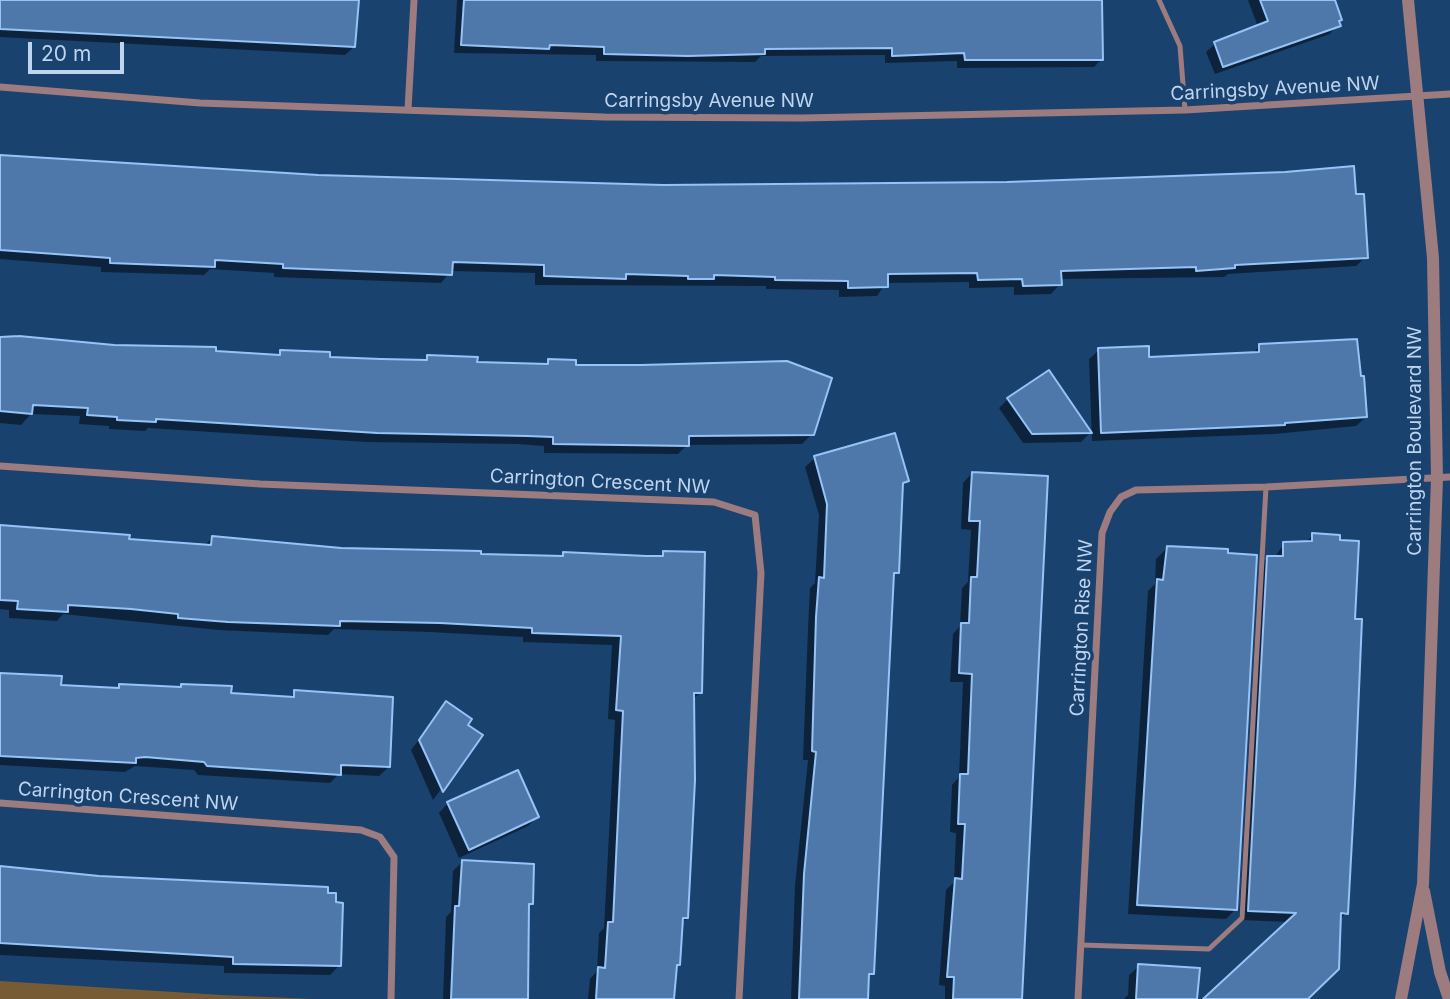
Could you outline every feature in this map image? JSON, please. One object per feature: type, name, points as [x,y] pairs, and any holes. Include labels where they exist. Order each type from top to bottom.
[{"type":"street","points":[[408,110],[414,0]]},
{"type":"street","name":"Carrington Boulevard NW","points":[[1401,999],[1423,884],[1443,477],[1433,258],[1408,0]]},
{"type":"street","name":"Carringsby Avenue NW","points":[[0,87],[200,103],[604,117],[802,118],[1185,110],[1450,94]]},
{"type":"street","name":"Carrington Crescent NW","points":[[0,466],[260,484],[715,502],[755,515],[761,573],[739,999]]},
{"type":"street","name":"Carrington Rise NW","points":[[1078,999],[1102,533],[1110,512],[1121,497],[1136,490],[1266,487],[1443,477]]},
{"type":"street","name":"Carrington Crescent NW","points":[[0,803],[361,830],[380,838],[394,857],[391,999]]},
{"type":"street","name":"Carrington Boulevard NW","points":[[1423,884],[1440,972],[1449,999]]},
{"type":"lane","points":[[1159,0],[1180,46],[1185,110]]},
{"type":"lane","points":[[1081,945],[1209,949],[1242,918],[1266,487]]},
{"type":"shaded area","points":[[0,981],[221,995],[313,999],[0,999]]},
{"type":"building","points":[[0,0],[359,0],[355,47],[0,29]]},
{"type":"building","points":[[464,0],[1102,0],[1103,60],[965,60],[964,53],[892,56],[892,48],[765,49],[765,54],[688,56],[604,54],[604,47],[550,45],[549,49],[461,45]]},
{"type":"building","points":[[1260,0],[1335,0],[1342,20],[1339,21],[1341,26],[1223,67],[1214,42],[1268,21]]},
{"type":"building","points":[[0,155],[318,175],[663,185],[1007,182],[1285,172],[1354,166],[1356,194],[1364,194],[1368,258],[1235,265],[1235,268],[1196,271],[1196,267],[1061,271],[1062,285],[1023,286],[1022,279],[978,280],[977,273],[888,274],[888,287],[848,288],[848,281],[775,280],[775,277],[714,275],[714,279],[688,279],[688,276],[626,274],[626,279],[544,276],[544,265],[453,262],[452,275],[283,268],[283,264],[215,260],[215,267],[110,263],[110,258],[0,250]]},
{"type":"building","points":[[19,336],[114,345],[216,347],[216,351],[280,355],[280,350],[330,352],[330,357],[381,359],[427,360],[427,355],[478,357],[477,362],[548,364],[548,359],[576,360],[576,365],[787,361],[832,378],[814,435],[689,436],[689,446],[553,444],[553,437],[377,433],[156,419],[156,422],[117,420],[117,417],[87,415],[88,408],[33,405],[32,414],[0,411],[0,337]]},
{"type":"building","points":[[1357,339],[1361,376],[1364,376],[1367,417],[1285,425],[1101,433],[1098,348],[1149,346],[1149,357],[1259,352],[1259,344]]},
{"type":"building","points":[[1049,370],[1092,433],[1032,434],[1007,398]]},
{"type":"building","points":[[895,433],[909,481],[903,483],[899,573],[894,573],[874,974],[869,974],[868,999],[799,999],[804,874],[816,752],[812,751],[816,617],[819,577],[824,578],[827,504],[814,456]]},
{"type":"building","points":[[972,472],[1048,476],[1022,999],[953,999],[954,977],[947,977],[955,878],[962,879],[965,824],[958,824],[960,774],[968,774],[972,674],[959,673],[961,623],[969,623],[971,577],[977,577],[980,521],[969,521]]},
{"type":"building","points":[[0,525],[130,535],[129,539],[211,545],[212,536],[341,548],[481,551],[481,554],[563,556],[563,552],[663,556],[663,551],[705,552],[702,693],[694,693],[695,780],[688,918],[683,918],[680,965],[677,965],[674,999],[596,999],[598,967],[605,968],[608,922],[613,922],[623,711],[616,710],[621,636],[532,633],[532,628],[440,623],[340,621],[340,626],[228,622],[178,618],[178,614],[131,609],[68,605],[68,612],[17,609],[18,601],[0,600]]},
{"type":"building","points":[[1312,533],[1340,535],[1340,540],[1359,541],[1355,619],[1362,619],[1355,785],[1348,914],[1341,913],[1339,969],[1308,999],[1203,999],[1296,913],[1248,911],[1267,556],[1283,556],[1283,542],[1312,541]]},
{"type":"building","points":[[1167,546],[1228,549],[1228,553],[1257,555],[1237,910],[1137,905],[1157,579],[1163,580]]},
{"type":"building","points":[[0,673],[62,676],[61,685],[119,688],[119,684],[181,687],[181,684],[232,686],[231,693],[294,697],[294,690],[393,697],[390,767],[341,765],[341,775],[207,766],[204,762],[145,757],[136,758],[136,763],[0,756]]},
{"type":"building","points":[[446,701],[472,719],[468,725],[483,735],[443,792],[419,740]]},
{"type":"building","points":[[518,770],[539,817],[469,850],[447,802]]},
{"type":"building","points":[[462,860],[534,864],[533,904],[529,904],[528,999],[451,999],[455,906],[459,906]]},
{"type":"building","points":[[0,866],[99,876],[328,887],[328,893],[336,893],[336,902],[343,903],[341,966],[233,964],[233,957],[0,943]]},
{"type":"building","points":[[1138,964],[1200,968],[1197,999],[1136,999]]}]
